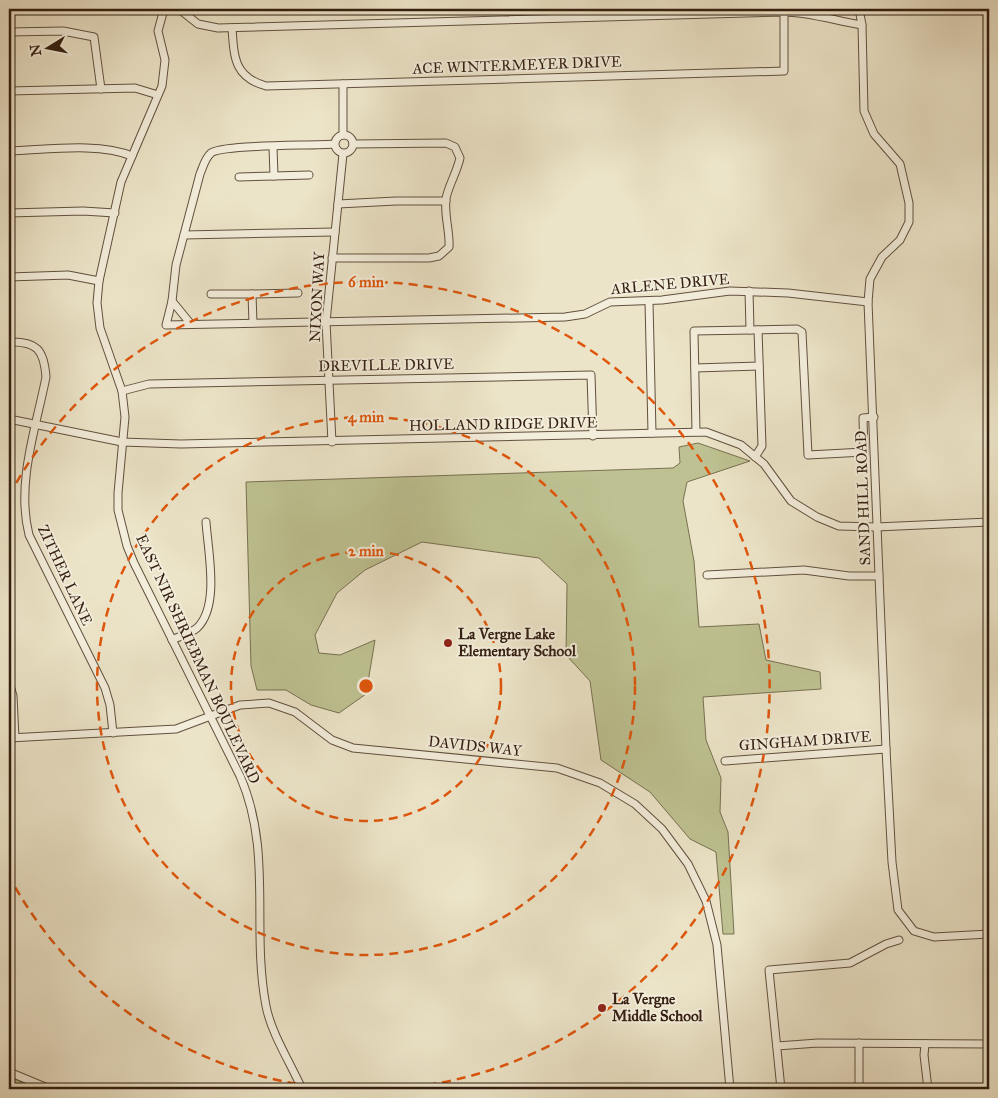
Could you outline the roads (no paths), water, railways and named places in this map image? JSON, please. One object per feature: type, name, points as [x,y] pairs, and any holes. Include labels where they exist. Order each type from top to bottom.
[{"type":"street","name":"EAST NIR SHRIEBMAN BOULEVARD","points":[[164,9],[158,31],[165,60],[162,86],[121,182],[99,281],[97,303],[100,328],[122,391],[125,417],[118,493],[122,527],[134,563],[240,776],[254,813],[260,855],[262,970],[266,1008],[302,1089]]},
{"type":"street","points":[[179,9],[198,24],[232,28],[784,12],[800,12],[821,18],[862,25]]},
{"type":"street","name":"SAND HILL ROAD","points":[[859,9],[862,25],[864,111],[874,134],[900,164],[909,203],[909,222],[900,240],[882,257],[870,279],[868,302],[886,749],[892,862],[898,910],[914,931],[934,937],[989,934]]},
{"type":"street","name":"ACE WINTERMEYER DRIVE","points":[[232,28],[237,65],[243,74],[254,83],[266,86],[343,84],[784,71],[784,12]]},
{"type":"street","points":[[9,32],[63,31],[94,37],[101,88]]},
{"type":"street","points":[[343,84],[343,135]]},
{"type":"street","points":[[9,91],[135,88],[158,95]]},
{"type":"street","points":[[343,135],[350,137],[353,144],[350,151],[343,154],[336,150],[334,144],[337,138],[343,135]]},
{"type":"street","points":[[332,258],[344,260],[429,258],[439,256],[449,247],[446,201],[460,158],[455,148],[446,143],[433,142],[353,144]]},
{"type":"street","points":[[190,323],[172,301],[176,265],[205,160],[218,149],[334,144]]},
{"type":"street","points":[[273,147],[274,176]]},
{"type":"street","points":[[9,151],[98,149],[118,150],[132,156]]},
{"type":"street","name":"NIXON WAY","points":[[332,442],[326,322],[343,154]]},
{"type":"street","points":[[239,177],[309,175]]},
{"type":"street","points":[[338,204],[446,201]]},
{"type":"street","points":[[9,213],[83,211],[114,213]]},
{"type":"street","points":[[184,235],[335,232]]},
{"type":"street","points":[[9,277],[68,275],[99,281]]},
{"type":"street","points":[[749,291],[759,366],[762,446],[755,457]]},
{"type":"street","name":"ARLENE DRIVE","points":[[172,301],[166,325],[190,323],[565,317],[585,314],[610,302],[649,300],[704,293],[749,291],[788,293],[868,302]]},
{"type":"street","points":[[210,294],[298,293]]},
{"type":"street","points":[[252,294],[253,323]]},
{"type":"street","points":[[649,300],[652,433]]},
{"type":"street","points":[[696,432],[694,332],[797,329],[802,332],[808,455],[864,452],[863,418],[874,417]]},
{"type":"street","name":"ZITHER LANE","points":[[9,342],[22,341],[36,347],[45,360],[46,377],[23,493],[25,521],[29,535],[104,688],[110,705],[113,733]]},
{"type":"street","points":[[694,368],[759,366]]},
{"type":"street","name":"DREVILLE DRIVE","points":[[122,391],[149,384],[591,374],[593,436]]},
{"type":"street","name":"HOLLAND RIDGE DRIVE","points":[[9,419],[122,442],[181,444],[706,432],[741,445],[764,464],[792,501],[817,517],[839,526],[876,527],[989,522]]},
{"type":"street","points":[[172,640],[196,629],[207,614],[211,592],[206,522]]},
{"type":"street","points":[[707,575],[804,570],[849,576],[880,576]]},
{"type":"street","points":[[9,682],[13,696],[12,738]]},
{"type":"street","name":"DAVIDS WAY","points":[[12,738],[176,729],[240,705],[269,703],[295,712],[332,740],[352,748],[557,768],[600,783],[635,804],[662,829],[688,864],[706,901],[717,945],[730,1089]]},
{"type":"street","name":"GINGHAM DRIVE","points":[[725,760],[886,749]]},
{"type":"street","points":[[781,1089],[770,970],[850,963],[886,944],[899,940]]},
{"type":"street","points":[[777,1046],[859,1043],[989,1044]]},
{"type":"street","points":[[859,1043],[859,1089]]},
{"type":"street","points":[[925,1044],[924,1055],[928,1089]]},
{"type":"street","points":[[9,1072],[50,1089]]},
{"type":"place","name":"La Vergne Lake Elementary School","points":[[448,643]]},
{"type":"place","name":"La Vergne Middle School","points":[[602,1008]]}]
